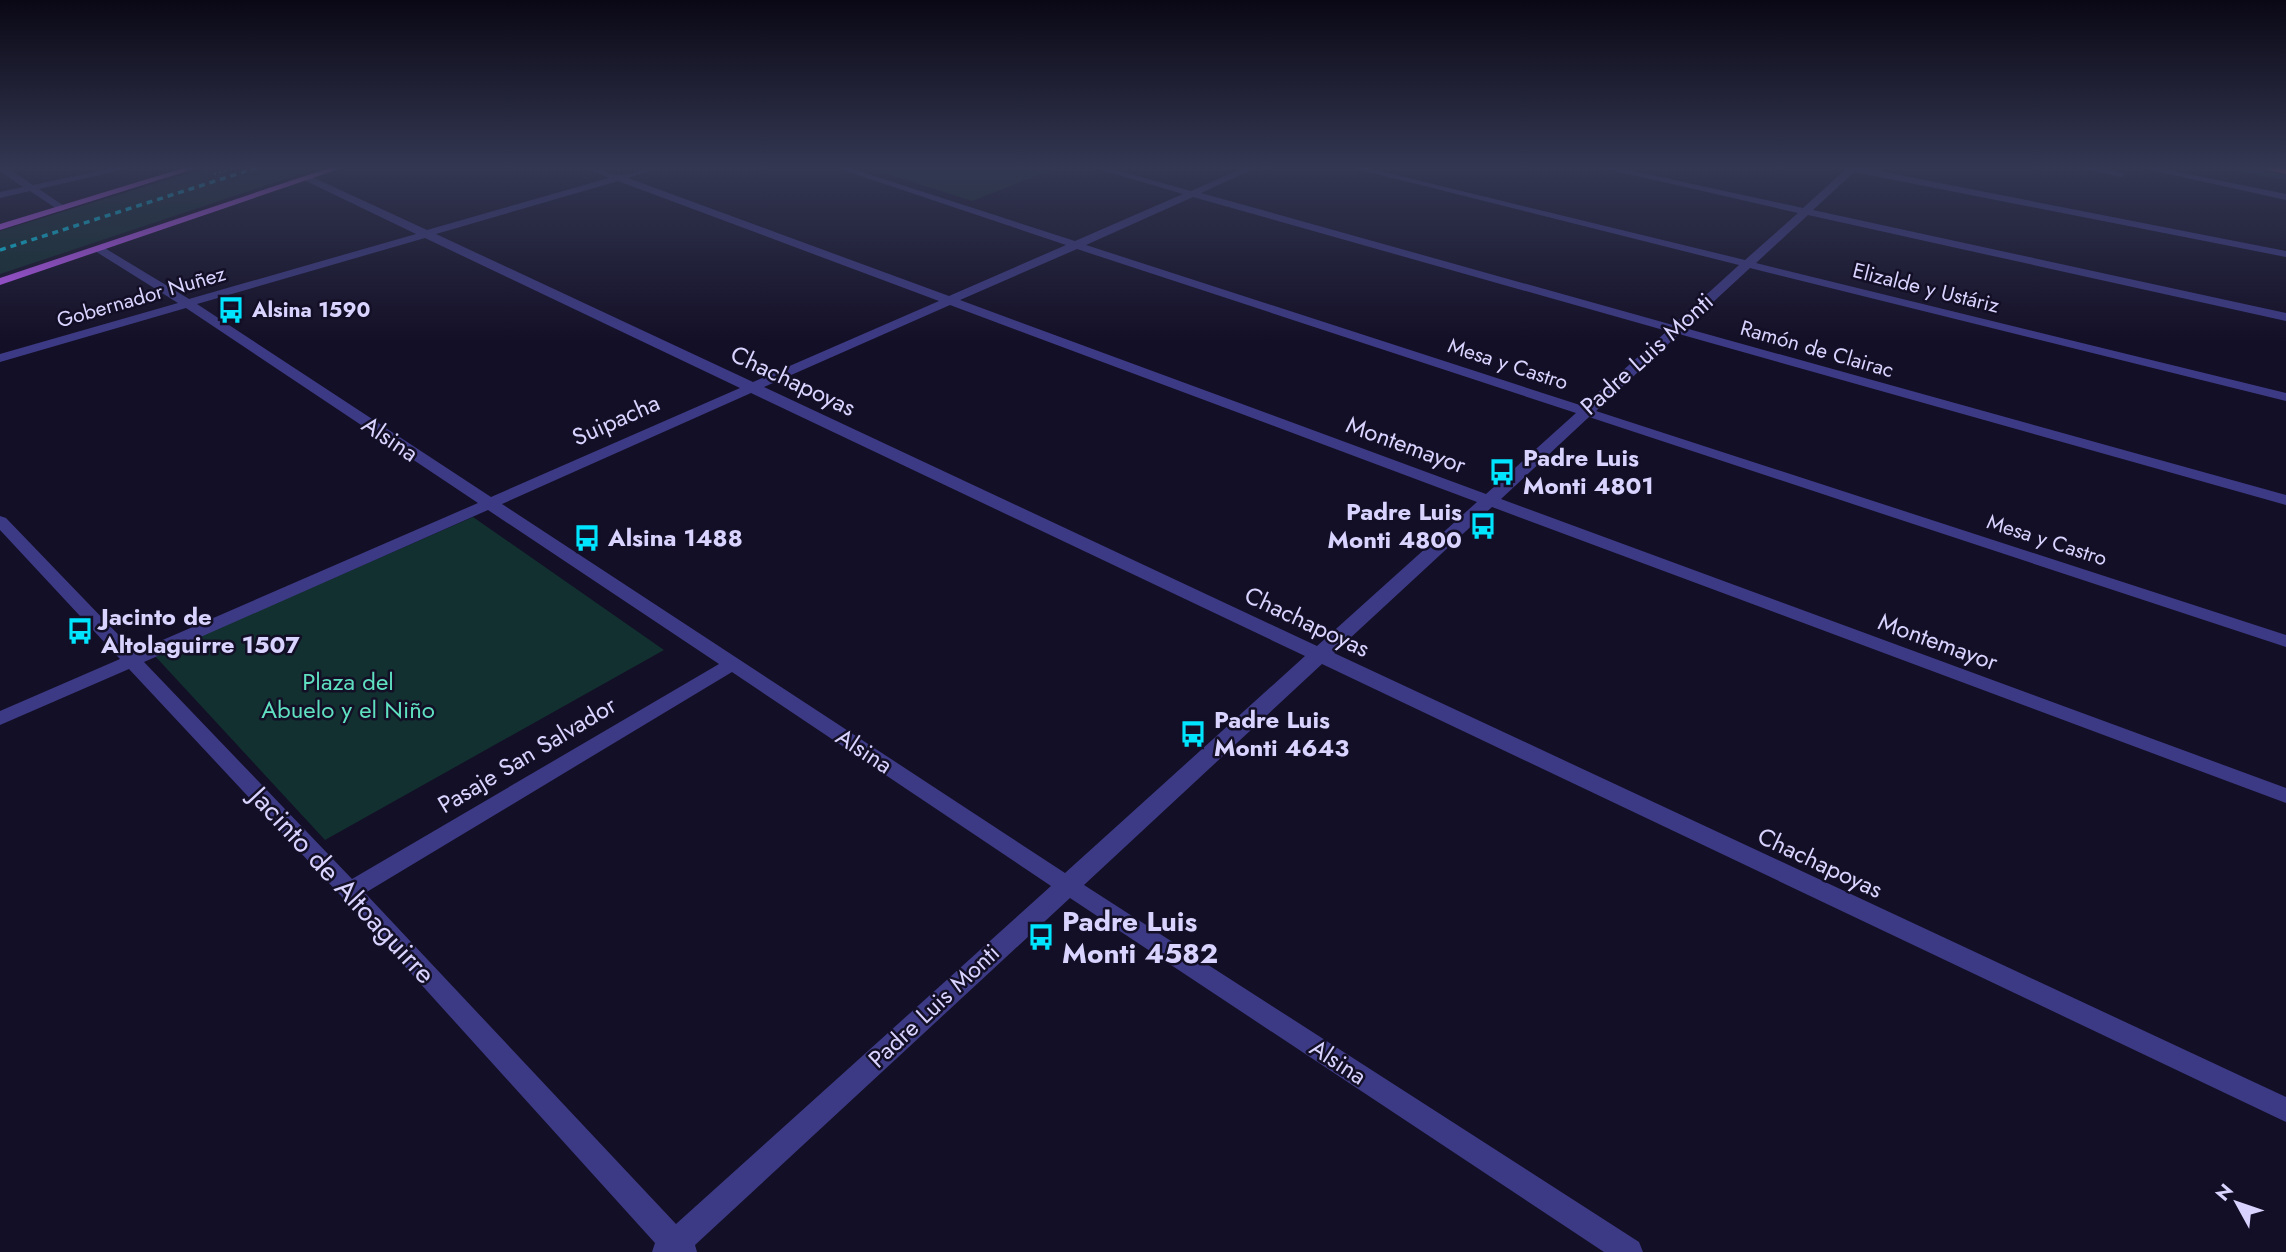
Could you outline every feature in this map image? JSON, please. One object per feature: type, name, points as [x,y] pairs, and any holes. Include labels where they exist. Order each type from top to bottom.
[{"type":"main road","points":[[0,282],[168,225]]},
{"type":"street","name":"Chachapoyas","points":[[407,225],[2286,1110]]},
{"type":"street","name":"Gobernador Nuñez","points":[[0,358],[455,225]]},
{"type":"street","name":"Montemayor","points":[[747,225],[2286,796]]},
{"type":"street","name":"Mesa y Castro","points":[[1015,225],[2286,641]]},
{"type":"street","name":"Suipacha","points":[[0,719],[1119,225]]},
{"type":"street","name":"Ramón de Clairac","points":[[1304,225],[2286,500]]},
{"type":"street","name":"Elizalde y Ustáriz","points":[[1593,225],[2286,397]]},
{"type":"street","name":"Padre Luis Monti","points":[[675,1249],[1067,885],[1788,225]]},
{"type":"street","points":[[1870,225],[2286,317]]},
{"type":"street","points":[[2143,225],[2286,254]]},
{"type":"street","name":"Alsina","points":[[99,249],[188,304],[1067,885],[1629,1252]]},
{"type":"street","name":"Jacinto de Altoaguirre","points":[[0,521],[350,891],[675,1249]]},
{"type":"street","name":"Pasaje San Salvador","points":[[350,891],[732,664]]},
{"type":"green space","points":[[18,225],[146,225],[0,274],[0,231]]},
{"type":"green space","name":"Plaza del Abuelo y el Niño","points":[[473,517],[664,650],[325,840],[155,656]]},
{"type":"railway","points":[[0,250],[77,225]]},
{"type":"place","name":"Alsina 1590","points":[[231,310]]},
{"type":"place","name":"Padre Luis Monti 4801","points":[[1502,472]]},
{"type":"place","name":"Padre Luis Monti 4800","points":[[1483,526]]},
{"type":"place","name":"Alsina 1488","points":[[587,538]]},
{"type":"place","name":"Jacinto de Altolaguirre 1507","points":[[80,631]]},
{"type":"place","name":"Padre Luis Monti 4643","points":[[1193,734]]},
{"type":"place","name":"Padre Luis Monti 4582","points":[[1041,937]]}]
